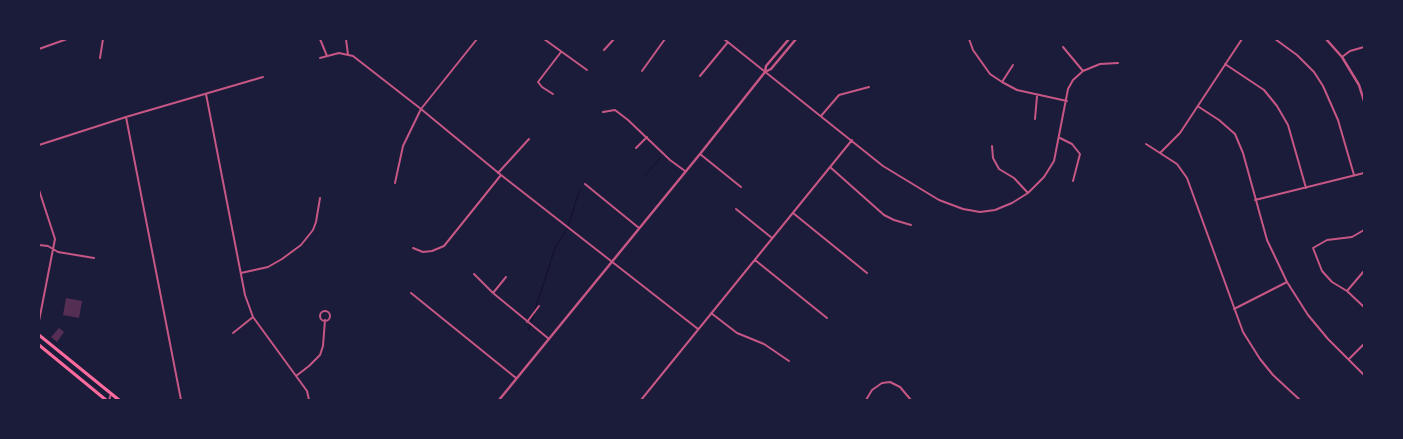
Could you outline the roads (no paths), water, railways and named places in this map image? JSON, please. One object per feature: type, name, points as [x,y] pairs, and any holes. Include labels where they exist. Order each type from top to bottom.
[{"type":"main road","points":[[39,335],[119,400]]},
{"type":"main road","points":[[39,345],[107,400]]},
{"type":"street","points":[[39,49],[67,39]]},
{"type":"street","points":[[100,58],[103,39]]},
{"type":"street","points":[[320,39],[327,56]]},
{"type":"street","points":[[346,39],[348,55]]},
{"type":"street","points":[[395,183],[403,146],[421,108],[477,39]]},
{"type":"street","points":[[544,39],[587,70]]},
{"type":"street","points":[[604,50],[614,39]]},
{"type":"street","points":[[642,71],[665,39]]},
{"type":"street","points":[[724,39],[883,166],[939,200],[963,209],[980,212],[995,210],[1012,203],[1028,193],[1044,177],[1054,161],[1071,84],[1083,71],[1100,64],[1118,63]]},
{"type":"street","points":[[765,72],[766,66],[790,39]]},
{"type":"street","points":[[499,400],[765,72],[771,69],[796,39]]},
{"type":"street","points":[[969,39],[973,50],[990,74],[1002,82],[1017,90],[1036,96],[1067,101]]},
{"type":"street","points":[[1160,153],[1180,133],[1199,107],[1242,39]]},
{"type":"street","points":[[1275,39],[1297,55],[1314,72],[1323,86],[1338,120],[1354,175]]},
{"type":"street","points":[[1326,39],[1342,57],[1359,85],[1364,101]]},
{"type":"street","points":[[700,76],[728,42]]},
{"type":"street","points":[[1063,47],[1083,71]]},
{"type":"street","points":[[1342,57],[1350,51],[1364,47]]},
{"type":"street","points":[[553,94],[538,82],[561,52]]},
{"type":"street","points":[[320,58],[339,53],[353,56],[421,108],[498,173],[698,329]]},
{"type":"street","points":[[1225,64],[1264,90],[1277,106],[1288,125],[1306,188]]},
{"type":"street","points":[[1002,82],[1013,65]]},
{"type":"street","points":[[39,145],[126,117],[263,77]]},
{"type":"street","points":[[821,116],[839,95],[869,87]]},
{"type":"street","points":[[206,94],[245,295],[253,317],[307,391],[309,400]]},
{"type":"street","points":[[1035,119],[1036,96]]},
{"type":"street","points":[[1199,107],[1219,120],[1235,134],[1243,153],[1267,240],[1287,282],[1308,315],[1328,339],[1364,375]]},
{"type":"street","points":[[603,112],[615,110],[685,171]]},
{"type":"street","points":[[126,117],[181,400]]},
{"type":"street","points":[[636,148],[647,137]]},
{"type":"street","points":[[1060,138],[1072,144],[1080,154],[1074,181]]},
{"type":"street","points":[[498,173],[529,139]]},
{"type":"street","points":[[640,400],[852,140]]},
{"type":"street","points":[[1146,144],[1177,164],[1187,178],[1244,332],[1273,375],[1300,400]]},
{"type":"street","points":[[992,146],[994,158],[999,169],[1014,178],[1028,193]]},
{"type":"street","points":[[700,154],[741,187]]},
{"type":"street","points":[[830,167],[884,216],[911,225]]},
{"type":"street","points":[[1256,200],[1364,173]]},
{"type":"street","points":[[413,248],[423,252],[432,251],[444,246],[501,175]]},
{"type":"street","points":[[585,184],[639,228]]},
{"type":"street","points":[[39,190],[54,236],[39,321]]},
{"type":"street","points":[[242,273],[268,267],[301,244],[313,230],[320,198]]},
{"type":"street","points":[[736,209],[772,238]]},
{"type":"street","points":[[792,213],[867,273]]},
{"type":"street","points":[[1364,230],[1352,237],[1328,240],[1313,248],[1322,271],[1332,282],[1347,290],[1364,307]]},
{"type":"street","points":[[39,245],[61,252],[94,258]]},
{"type":"street","points":[[755,260],[827,318]]},
{"type":"street","points":[[1347,290],[1364,271]]},
{"type":"street","points":[[474,274],[493,294],[549,339]]},
{"type":"street","points":[[493,294],[506,277]]},
{"type":"street","points":[[1234,309],[1287,282]]},
{"type":"street","points":[[411,293],[516,378]]},
{"type":"street","points":[[527,322],[539,306]]},
{"type":"street","points":[[711,314],[737,334],[764,344],[789,361]]},
{"type":"street","points":[[233,332],[253,317]]},
{"type":"street","points":[[296,376],[320,355],[323,346],[325,320]]},
{"type":"street","points":[[1349,359],[1364,344]]},
{"type":"street","points":[[866,400],[872,390],[882,383],[890,382],[900,386],[911,400]]},
{"type":"street","points":[[107,400],[111,394]]},
{"type":"waterway","points":[[645,176],[660,158]]},
{"type":"waterway","points":[[535,310],[555,248],[567,229],[580,189]]},
{"type":"waterway","points":[[528,331],[534,314]]}]
